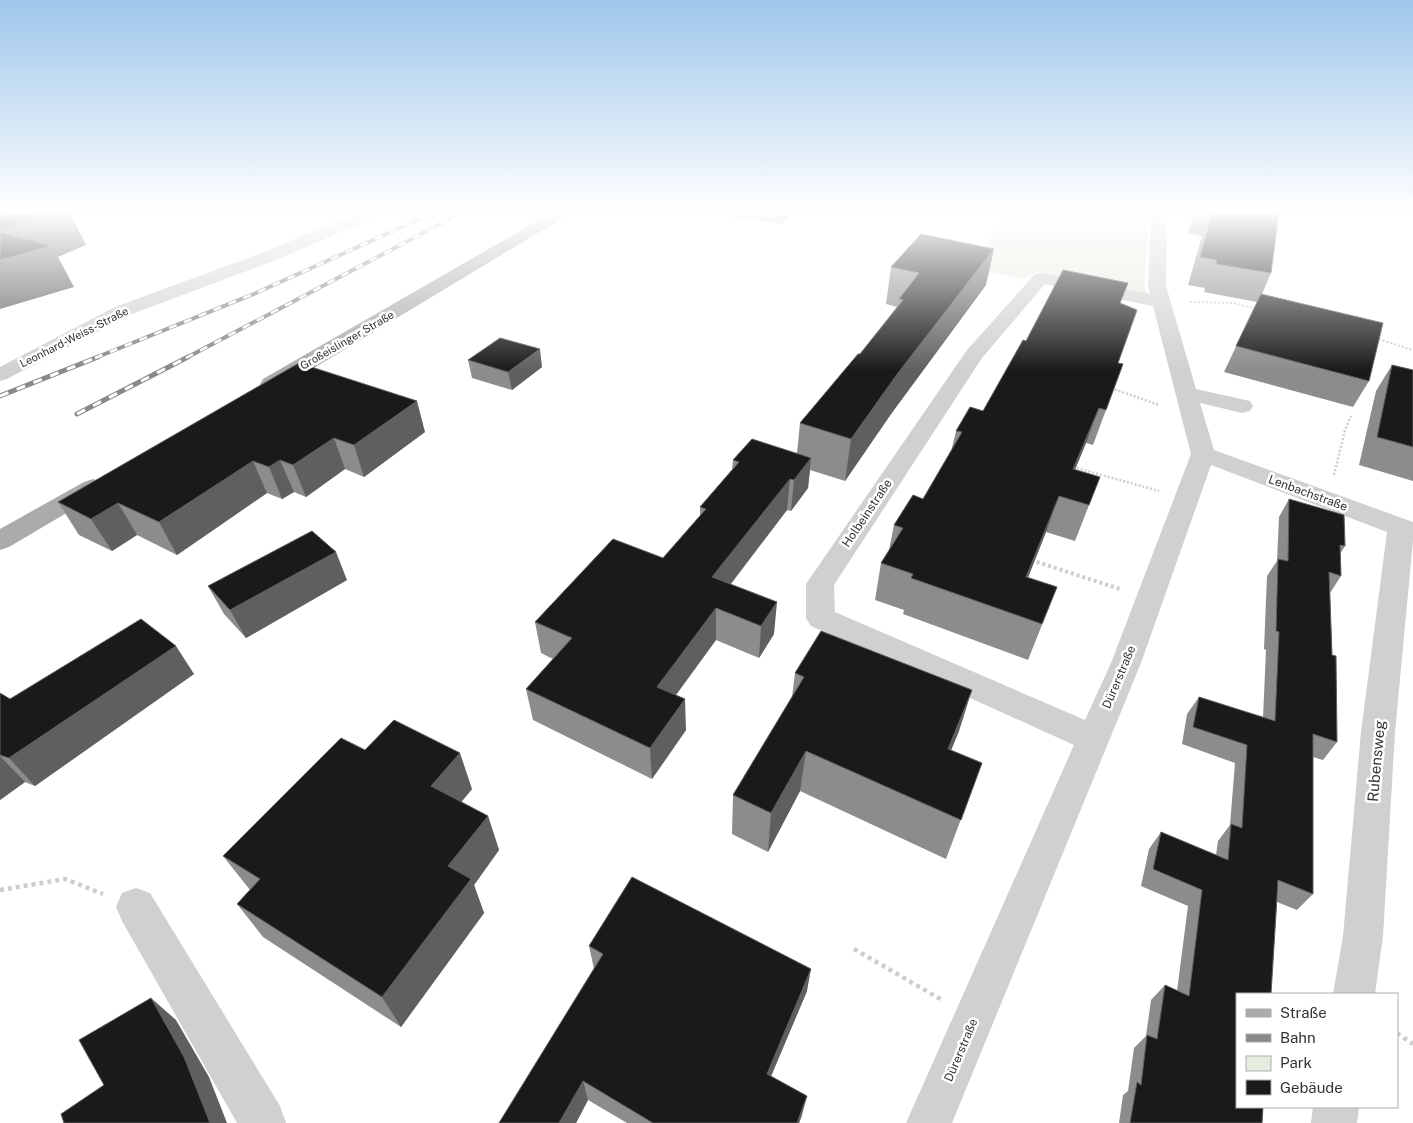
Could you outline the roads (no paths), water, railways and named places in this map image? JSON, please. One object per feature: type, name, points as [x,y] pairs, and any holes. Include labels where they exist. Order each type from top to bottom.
[{"type":"main road","name":"Großeislinger Straße","points":[[258,391],[473,265]]},
{"type":"main road","points":[[0,541],[106,479]]},
{"type":"street","name":"Leonhard-Weiss-Straße","points":[[0,375],[122,311],[245,265]]},
{"type":"street","points":[[1158,265],[1157,286],[1203,454]]},
{"type":"street","name":"Holbeinstraße","points":[[1093,738],[821,618],[820,584],[974,354],[1041,278],[1162,302]]},
{"type":"street","points":[[1186,393],[1242,406]]},
{"type":"street","name":"Dürerstraße","points":[[930,1123],[1126,663],[1203,454]]},
{"type":"street","name":"Lenbachstraße","points":[[1203,454],[1407,530]]},
{"type":"street","name":"Rubensweg","points":[[1354,993],[1363,936],[1378,732],[1407,530]]},
{"type":"street","points":[[136,907],[263,1123]]},
{"type":"street","points":[[1334,1123],[1336,1108]]},
{"type":"railway","points":[[95,358],[256,293],[317,265]]},
{"type":"railway","points":[[186,358],[362,265]]},
{"type":"railway","points":[[0,396],[98,357]]},
{"type":"railway","points":[[77,414],[188,357]]}]
